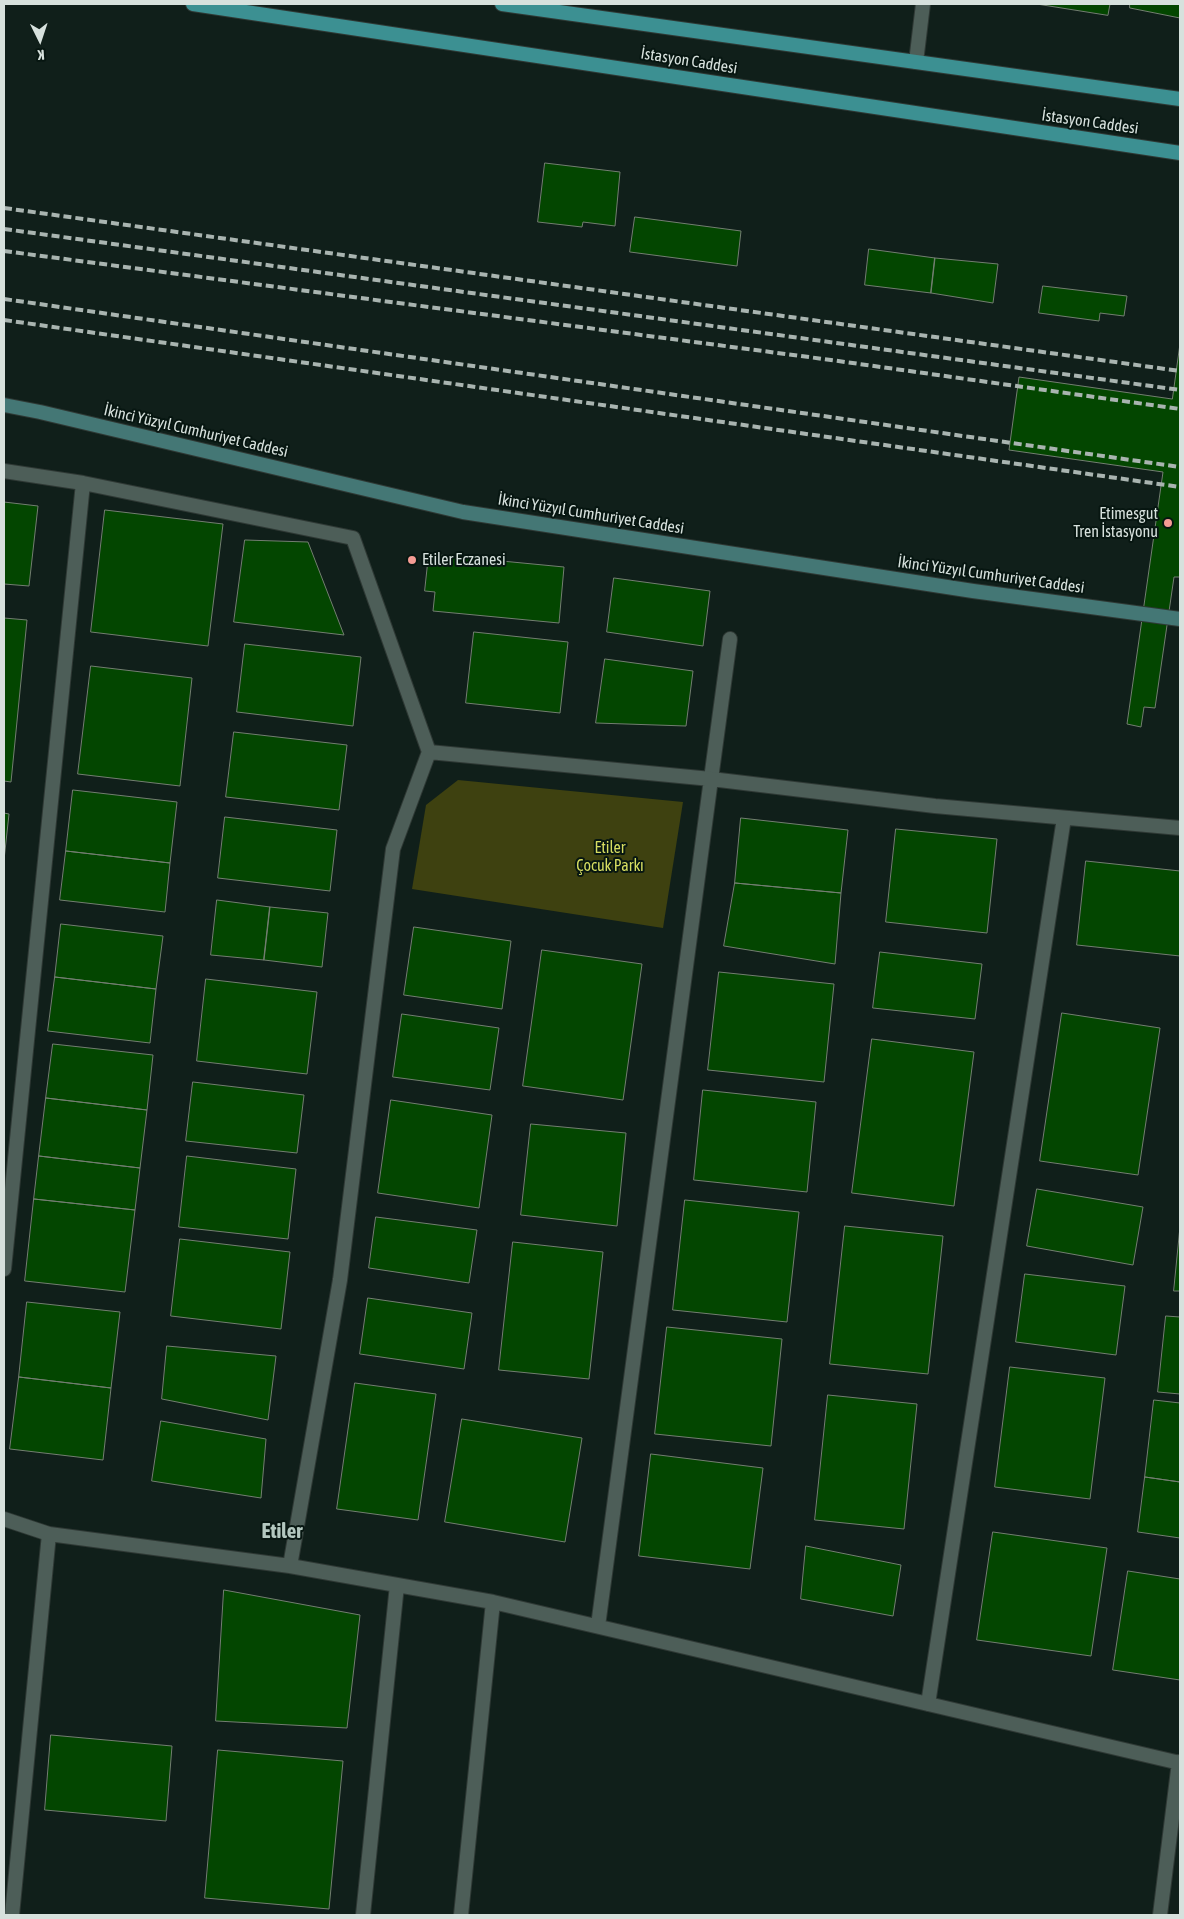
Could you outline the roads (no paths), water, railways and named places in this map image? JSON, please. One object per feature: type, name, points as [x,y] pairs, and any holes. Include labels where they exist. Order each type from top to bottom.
[{"type":"main road","name":"İstasyon Caddesi","points":[[194,4],[1180,153]]},
{"type":"main road","name":"İstasyon Caddesi","points":[[502,4],[1180,100]]},
{"type":"main road","name":"İkinci Yüzyıl Cumhuriyet Caddesi","points":[[4,405],[463,512],[973,591],[1180,619]]},
{"type":"street","points":[[916,62],[923,4]]},
{"type":"street","points":[[4,472],[83,483],[353,538],[429,752],[394,848],[340,1280],[290,1566]]},
{"type":"street","points":[[4,1269],[83,483]]},
{"type":"street","points":[[598,1626],[730,640]]},
{"type":"street","points":[[429,752],[711,779],[935,806],[1180,828]]},
{"type":"street","points":[[928,1704],[1064,818]]},
{"type":"street","points":[[4,1520],[49,1534],[290,1566],[493,1602],[1180,1762],[1160,1915]]},
{"type":"street","points":[[12,1915],[49,1534]]},
{"type":"street","points":[[363,1915],[397,1585]]},
{"type":"street","points":[[461,1915],[493,1602]]},
{"type":"railway","points":[[4,208],[1180,371]]},
{"type":"railway","points":[[4,229],[1180,390]]},
{"type":"railway","points":[[4,251],[831,360],[1180,409]]},
{"type":"railway","points":[[4,299],[1180,467]]},
{"type":"railway","points":[[4,320],[1180,487]]},
{"type":"place","name":"Etimesgut Tren İstasyonu","points":[[1168,523]]},
{"type":"place","name":"Etiler Eczanesi","points":[[412,560]]},
{"type":"district","name":"Etiler","points":[[282,1531]]},
{"type":"park label","name":"Etiler Çocuk Parkı","points":[[610,857]]}]
